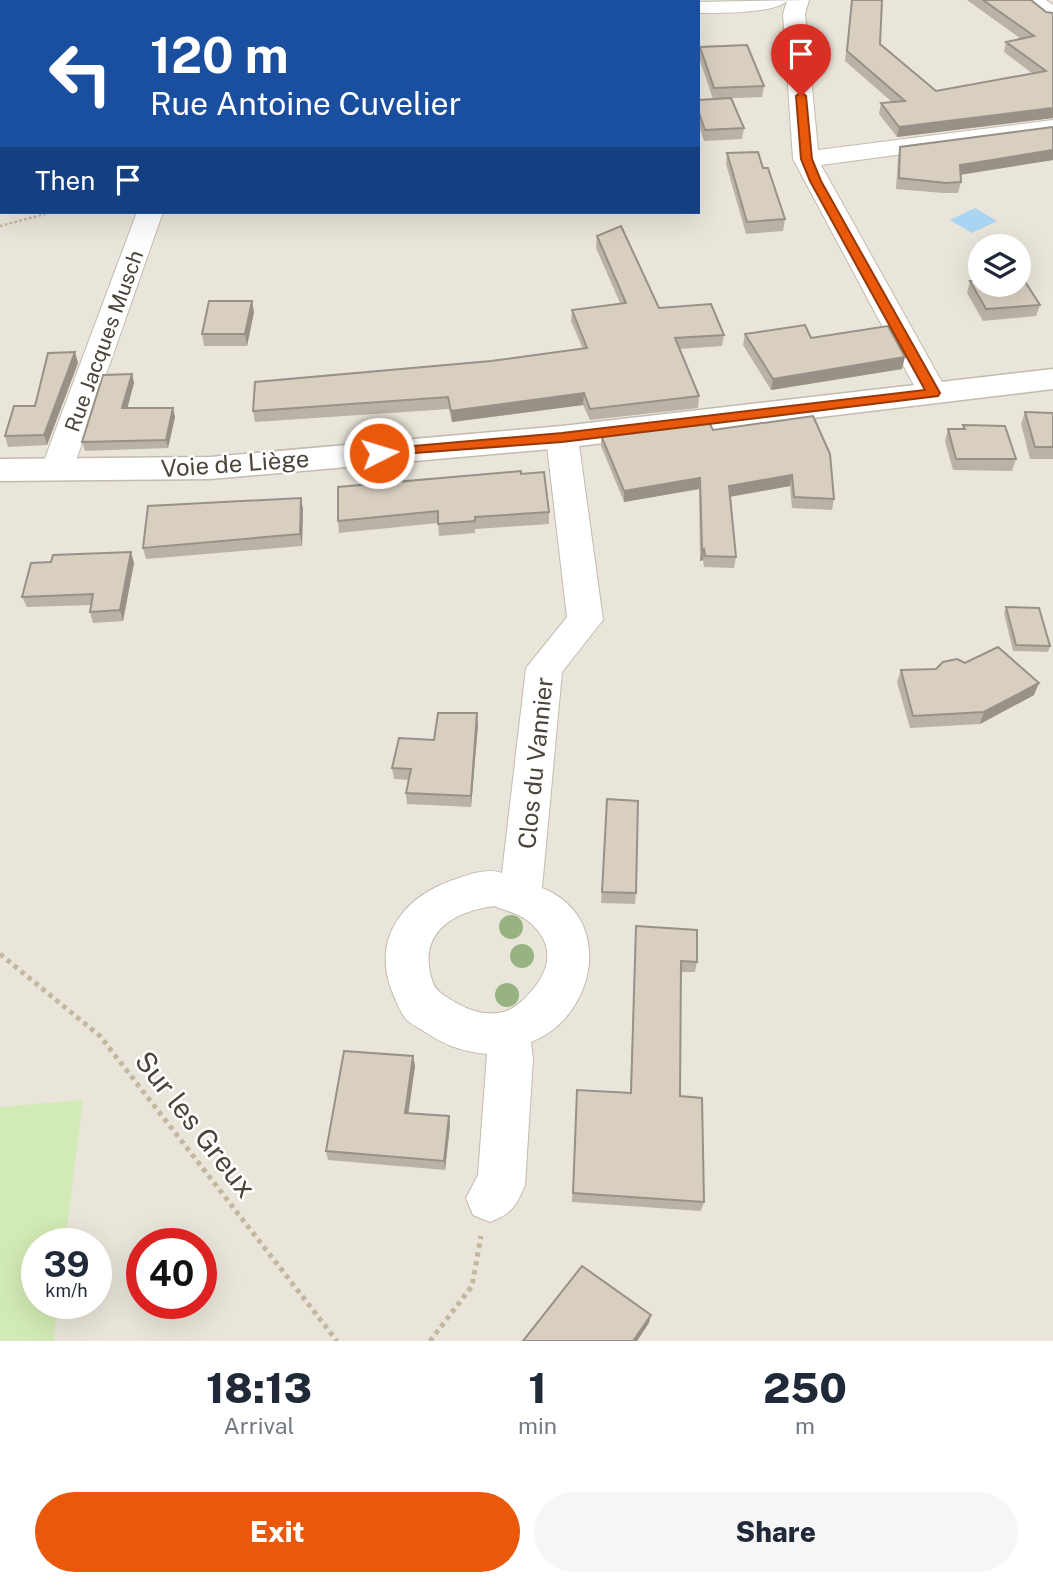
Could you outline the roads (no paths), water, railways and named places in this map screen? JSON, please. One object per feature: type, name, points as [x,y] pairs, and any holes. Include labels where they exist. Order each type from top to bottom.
[{"type":"street","points":[[700,7],[730,7],[777,0]]},
{"type":"street","points":[[798,0],[794,14],[806,159],[933,393]]},
{"type":"street","points":[[1032,0],[1053,15]]},
{"type":"street","points":[[806,159],[1053,127]]},
{"type":"street","name":"Rue Jacques Musch","points":[[57,469],[149,214]]},
{"type":"street","name":"Voie de Liège","points":[[0,470],[209,468],[562,437],[1053,379]]},
{"type":"street","name":"Clos du Vannier","points":[[521,894],[544,668],[584,620],[562,437]]},
{"type":"street","points":[[495,888],[521,894],[534,900],[554,917],[564,931],[570,955],[568,976],[557,1000],[545,1013],[520,1028],[507,1032],[489,1035],[460,1031],[440,1022],[419,1003],[406,970],[408,945],[416,926],[434,907],[450,897],[477,889],[495,888]]},
{"type":"street","points":[[490,1198],[501,1185],[510,1059],[507,1032]]},
{"type":"water","points":[[975,208],[997,221],[972,233],[950,220]]}]
